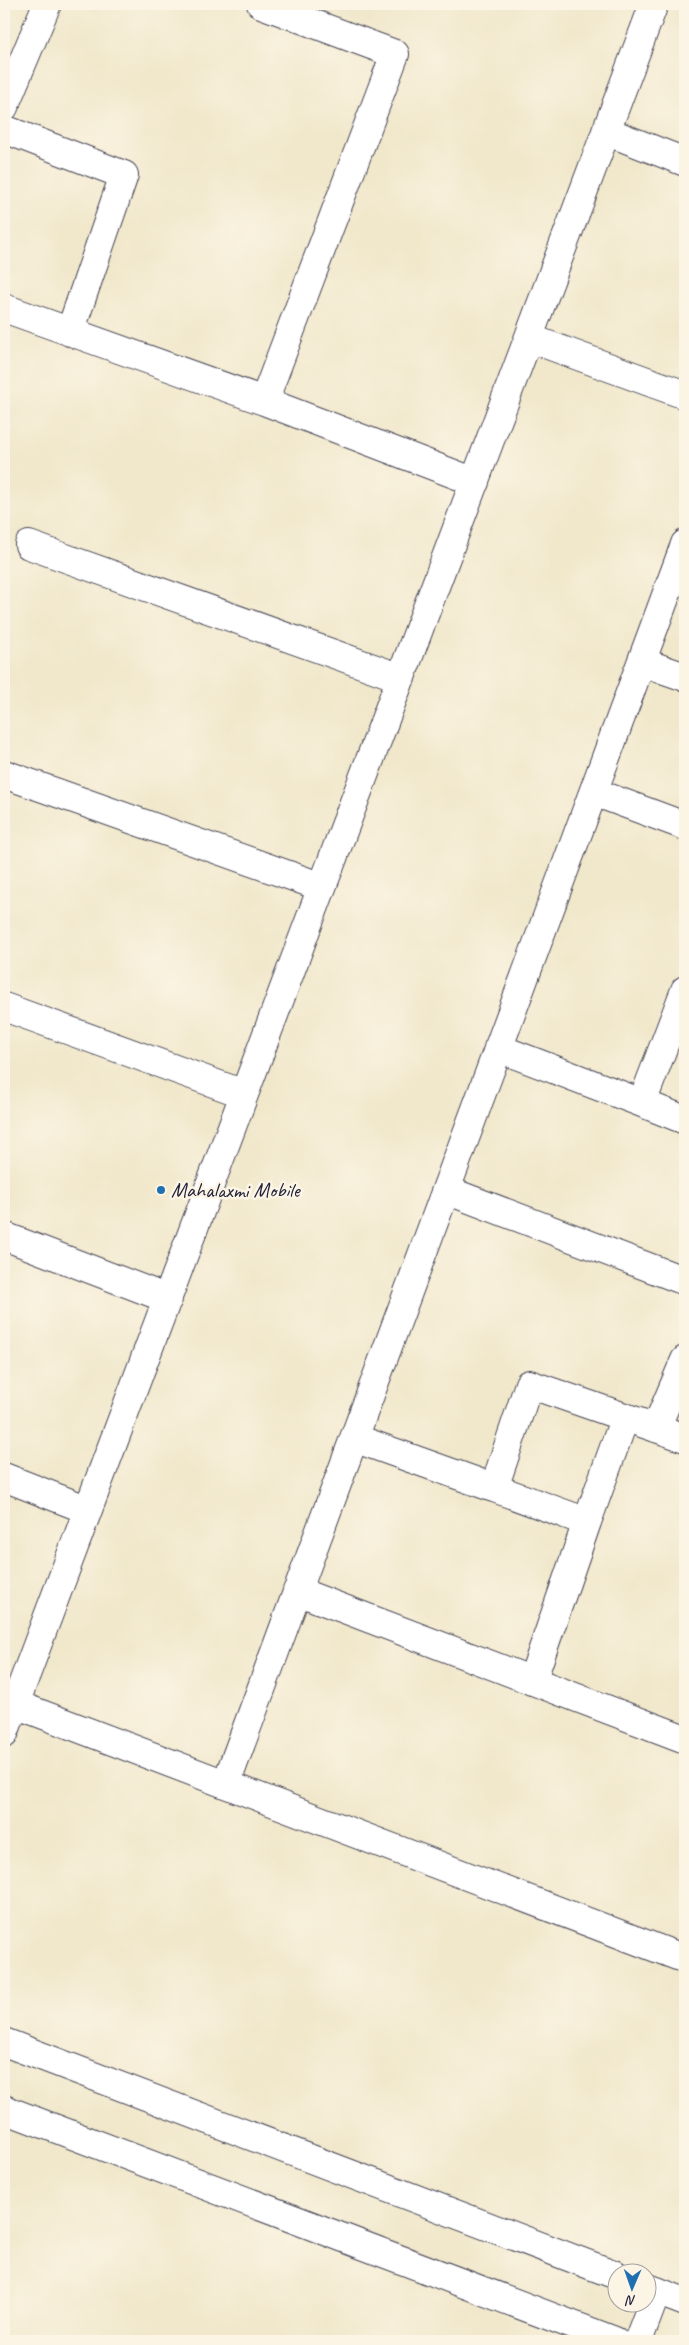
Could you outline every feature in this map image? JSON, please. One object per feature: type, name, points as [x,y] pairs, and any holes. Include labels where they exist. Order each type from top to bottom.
[{"type":"street","points":[[4,108],[47,4]]},
{"type":"street","points":[[261,4],[394,54],[264,401]]},
{"type":"street","points":[[4,1734],[654,4]]},
{"type":"street","points":[[4,129],[124,175],[70,332]]},
{"type":"street","points":[[606,132],[685,162]]},
{"type":"street","points":[[4,308],[264,401],[474,482]]},
{"type":"street","points":[[529,338],[685,395]]},
{"type":"street","points":[[226,1784],[685,544]]},
{"type":"street","points":[[29,545],[401,678]]},
{"type":"street","points":[[642,662],[685,677]]},
{"type":"street","points":[[4,774],[322,888]]},
{"type":"street","points":[[594,792],[685,826]]},
{"type":"street","points":[[642,1103],[685,990]]},
{"type":"street","points":[[4,1008],[244,1094]]},
{"type":"street","points":[[498,1048],[685,1120]]},
{"type":"street","points":[[446,1190],[685,1281]]},
{"type":"street","points":[[4,1236],[168,1299]]},
{"type":"street","points":[[656,1428],[685,1360]]},
{"type":"street","points":[[494,1488],[529,1384],[685,1438]]},
{"type":"street","points":[[532,1680],[625,1417]]},
{"type":"street","points":[[354,1438],[587,1522]]},
{"type":"street","points":[[4,1477],[88,1510]]},
{"type":"street","points":[[297,1591],[685,1737]]},
{"type":"street","points":[[15,1704],[685,1959]]},
{"type":"street","points":[[4,2042],[606,2271]]},
{"type":"street","points":[[4,2109],[615,2341]]},
{"type":"street","points":[[656,2291],[685,2302]]},
{"type":"street","points":[[638,2341],[646,2312]]},
{"type":"place","name":"Mahalaxmi Mobile","points":[[161,1190]]}]
